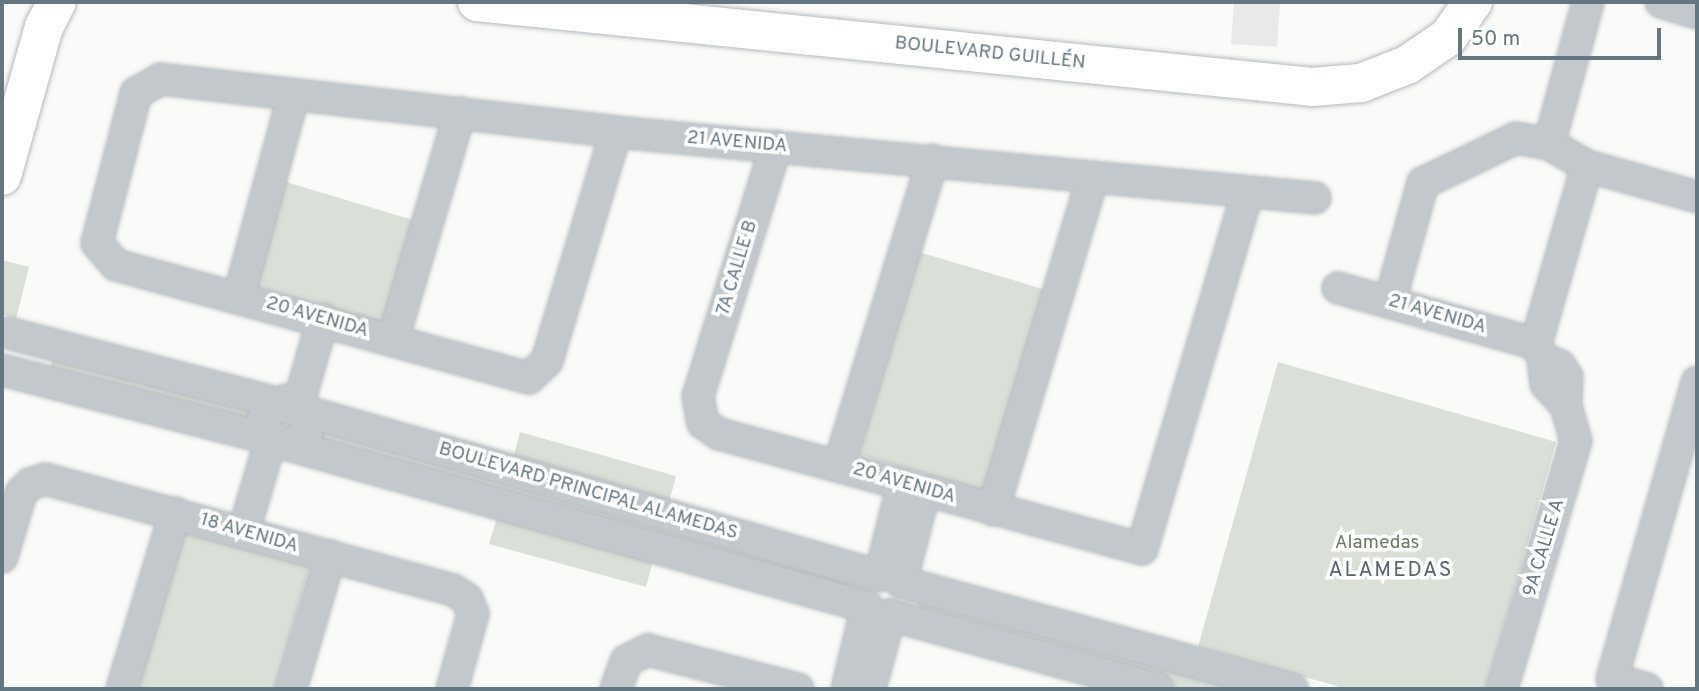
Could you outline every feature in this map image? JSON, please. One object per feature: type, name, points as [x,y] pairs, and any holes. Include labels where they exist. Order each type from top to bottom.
[{"type":"main road","points":[[2,176],[44,27],[57,2]]},
{"type":"main road","name":"BOULEVARD GUILLÉN","points":[[477,2],[1312,87],[1361,83],[1407,65],[1448,37],[1473,2]]},
{"type":"street","points":[[1549,144],[1588,2]]},
{"type":"street","points":[[1661,2],[1697,13]]},
{"type":"street","name":"21 AVENIDA","points":[[116,265],[105,258],[97,238],[136,93],[161,79],[616,132],[933,160],[1092,180],[1247,195],[1315,198]]},
{"type":"street","points":[[239,296],[294,94]]},
{"type":"street","points":[[393,339],[460,113]]},
{"type":"street","name":"20 AVENIDA","points":[[116,265],[315,317],[516,377],[536,376],[547,362],[616,132]]},
{"type":"street","points":[[1390,301],[1423,183],[1516,138],[1549,144],[1587,166],[1697,197]]},
{"type":"street","name":"7A CALLE B","points":[[701,390],[776,146]]},
{"type":"street","points":[[839,465],[933,160]]},
{"type":"street","points":[[1539,351],[1587,166]]},
{"type":"street","points":[[993,510],[1092,180]]},
{"type":"street","name":"20 AVENIDA","points":[[701,390],[699,418],[719,435],[839,465],[1142,550],[1247,195]]},
{"type":"street","name":"21 AVENIDA","points":[[1338,288],[1390,301],[1539,351]]},
{"type":"street","points":[[253,534],[280,441],[301,441],[310,430],[307,416],[291,407],[315,317]]},
{"type":"street","name":"BOULEVARD PRINCIPAL ALAMEDAS","points":[[5,332],[291,407],[890,579],[1293,689]]},
{"type":"street","name":"BOULEVARD PRINCIPAL ALAMEDAS","points":[[2,369],[12,366],[20,355],[18,341],[5,332]]},
{"type":"street","name":"9A CALLE A","points":[[1502,689],[1576,441],[1566,406],[1569,389],[1565,372],[1539,351]]},
{"type":"street","name":"BOULEVARD PRINCIPAL ALAMEDAS","points":[[2,369],[280,441],[1158,689]]},
{"type":"street","points":[[1647,689],[1612,679],[1695,388]]},
{"type":"street","name":"18 AVENIDA","points":[[2,557],[21,494],[30,484],[46,479],[453,590],[465,596],[473,614],[452,689]]},
{"type":"street","points":[[890,579],[914,487]]},
{"type":"street","points":[[122,689],[175,513]]},
{"type":"street","points":[[291,689],[330,556]]},
{"type":"street","points":[[870,689],[878,611],[861,590],[868,580],[890,579],[907,587],[910,602],[901,612],[878,611]]},
{"type":"street","points":[[847,689],[878,611]]},
{"type":"street","points":[[616,689],[626,661],[648,650],[784,687]]},
{"type":"shaded area","points":[[1234,2],[1280,2],[1277,47],[1231,44]]},
{"type":"green space","points":[[286,182],[413,220],[383,324],[256,287]]},
{"type":"green space","points":[[919,252],[1046,290],[986,492],[859,454]]},
{"type":"green space","points":[[2,260],[29,267],[16,319],[2,314]]},
{"type":"green space","points":[[55,351],[255,402],[248,427],[48,376]]},
{"type":"green space","name":"Alamedas","points":[[1278,362],[1556,442],[1486,689],[1347,689],[1198,647]]},
{"type":"green space","points":[[321,421],[854,572],[847,598],[314,446]]},
{"type":"green space","points":[[520,432],[676,476],[668,506],[512,462]]},
{"type":"green space","points":[[498,514],[654,557],[646,587],[489,544]]},
{"type":"green space","points":[[182,530],[309,566],[275,689],[137,689]]},
{"type":"green space","points":[[921,591],[1278,689],[1175,689],[914,617]]},
{"type":"district","name":"ALAMEDAS","points":[[1391,571]]}]
